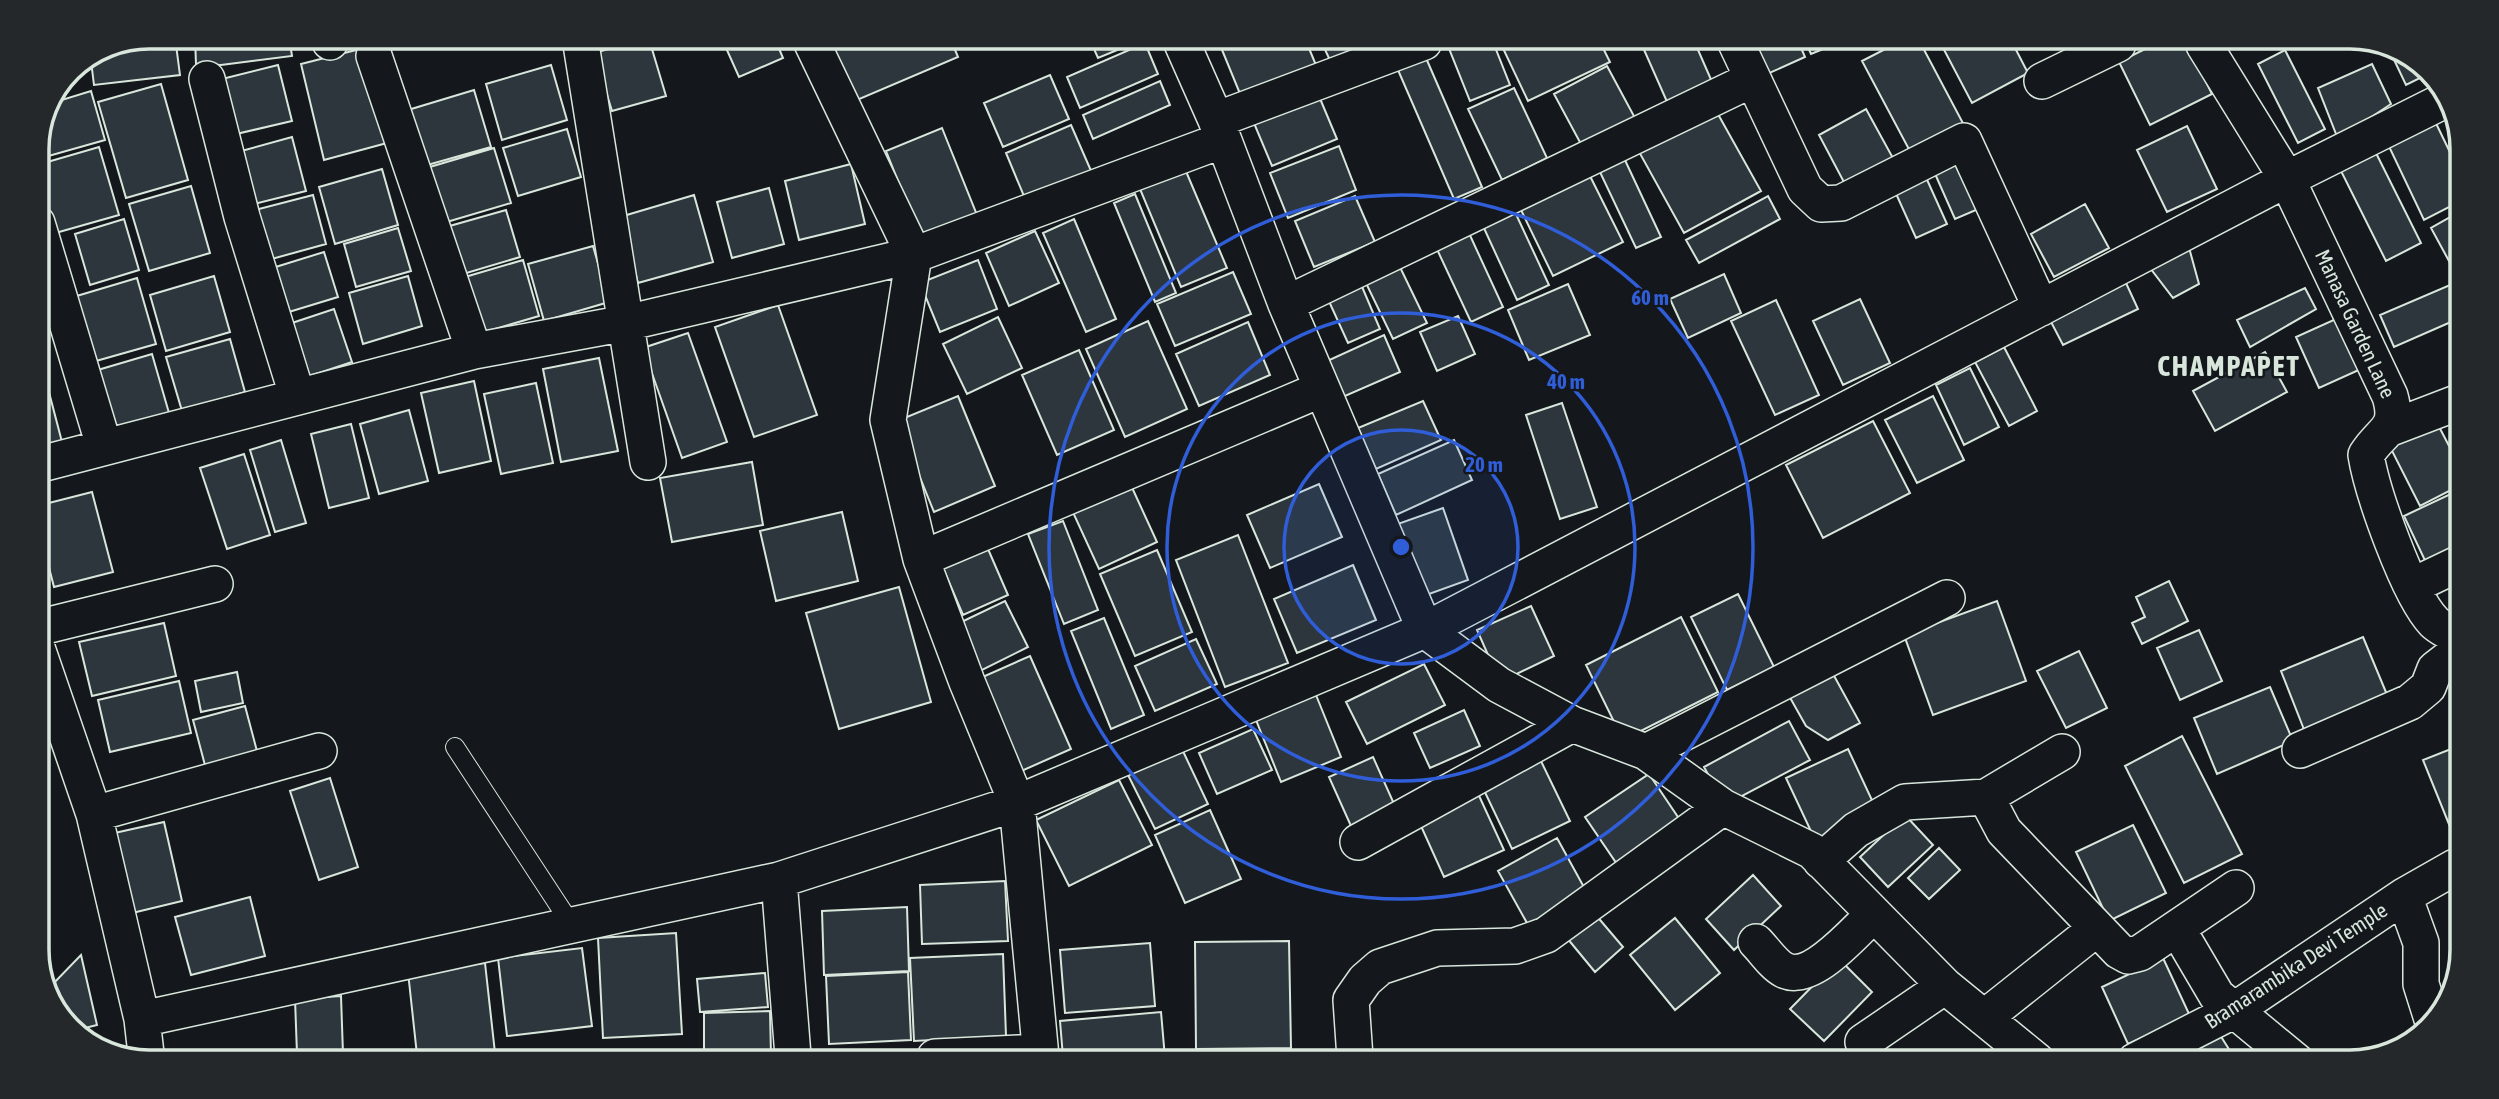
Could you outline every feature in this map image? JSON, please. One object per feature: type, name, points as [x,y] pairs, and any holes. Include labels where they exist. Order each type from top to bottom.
[{"type":"street","points":[[582,49],[648,462]]},
{"type":"street","points":[[816,49],[914,255],[888,420],[921,559],[967,682],[1017,803],[1040,1050]]},
{"type":"street","points":[[1184,49],[1219,130],[1286,304],[1425,630],[1499,685],[1572,724],[1646,752],[1723,807],[1812,851],[1945,986],[2023,1050]]},
{"type":"street","points":[[49,462],[474,351],[626,323],[914,255],[1408,49]]},
{"type":"street","points":[[1738,49],[1805,189],[1821,204],[1841,203],[1964,141],[2041,309]]},
{"type":"street","points":[[2042,81],[2108,49]]},
{"type":"street","name":"Manasa Garden Lane","points":[[2206,49],[2287,179],[2390,396],[2395,412],[2391,428],[2374,441],[2366,455],[2369,475],[2412,586],[2434,622],[2450,632]]},
{"type":"street","points":[[374,56],[474,351]]},
{"type":"street","points":[[207,79],[242,217],[297,395]]},
{"type":"street","points":[[1286,304],[1751,80]]},
{"type":"street","points":[[142,1019],[779,880],[1017,803],[1425,630],[2287,179],[2439,103]]},
{"type":"street","points":[[49,263],[104,446]]},
{"type":"street","points":[[921,559],[1322,389]]},
{"type":"street","points":[[2391,428],[2450,405]]},
{"type":"street","points":[[2412,586],[2450,568]]},
{"type":"street","points":[[49,625],[215,584]]},
{"type":"street","points":[[1646,752],[1947,598]]},
{"type":"street","points":[[2300,750],[2410,702],[2428,687],[2435,669],[2450,657]]},
{"type":"street","points":[[49,683],[94,814],[142,1019],[146,1050]]},
{"type":"street","points":[[1358,842],[1572,724]]},
{"type":"street","points":[[94,814],[319,751]]},
{"type":"street","points":[[1821,861],[1856,831],[1905,802],[1986,797],[2062,752]]},
{"type":"street","points":[[1986,797],[2004,831],[2119,951],[2129,956],[2140,953],[2236,888]]},
{"type":"street","points":[[1354,1050],[1351,1000],[1365,980],[1380,967],[1437,948],[1515,946],[1546,934],[1723,807]]},
{"type":"street","name":"Bramarambika Devi Temple","points":[[2157,1050],[2233,1011],[2404,896],[2450,870]]},
{"type":"street","points":[[779,880],[793,1050]]},
{"type":"street","points":[[2404,896],[2421,943],[2421,984],[2429,1010]]},
{"type":"street","points":[[1756,942],[1783,970],[1800,972],[1817,966],[1874,914]]},
{"type":"street","points":[[1984,1018],[2097,928]]},
{"type":"street","points":[[2177,928],[2217,996],[2282,1050]]},
{"type":"street","points":[[1863,1042],[1945,986]]},
{"type":"lane","points":[[455,747],[571,924]]},
{"type":"building","points":[[177,49],[180,75],[94,85],[92,67],[117,54],[136,50]]},
{"type":"building","points":[[195,49],[291,49],[292,56],[221,65],[196,64]]},
{"type":"building","points":[[364,49],[387,143],[324,160],[301,64]]},
{"type":"building","points":[[608,49],[652,49],[666,96],[612,111],[594,53]]},
{"type":"building","points":[[726,49],[779,49],[783,58],[739,77]]},
{"type":"building","points":[[827,49],[955,49],[958,57],[850,103]]},
{"type":"building","points":[[1094,49],[1120,49],[1098,58]]},
{"type":"building","points":[[1131,49],[1148,49],[1158,74],[1080,108],[1067,77]]},
{"type":"building","points":[[1222,49],[1309,49],[1318,70],[1243,101]]},
{"type":"building","points":[[1325,49],[1370,49],[1371,52],[1334,69]]},
{"type":"building","points":[[1449,49],[1496,49],[1510,85],[1470,101]]},
{"type":"building","points":[[1503,49],[1604,49],[1610,62],[1528,101]]},
{"type":"building","points":[[1644,49],[1698,49],[1713,84],[1668,104]]},
{"type":"building","points":[[1744,49],[1802,49],[1805,57],[1756,79]]},
{"type":"building","points":[[1809,49],[1823,49],[1811,54]]},
{"type":"building","points":[[1885,49],[1924,49],[1965,127],[1912,155],[1862,61]]},
{"type":"building","points":[[1944,49],[2016,49],[2028,73],[1972,103]]},
{"type":"building","points":[[2145,49],[2190,49],[2212,94],[2150,125],[2119,62]]},
{"type":"building","points":[[2285,50],[2325,129],[2298,143],[2258,64]]},
{"type":"building","points":[[1426,58],[1482,187],[1454,199],[1398,70]]},
{"type":"building","points":[[2394,59],[2421,78],[2406,85]]},
{"type":"building","points":[[2372,64],[2391,104],[2338,139],[2318,88]]},
{"type":"building","points":[[278,65],[292,121],[232,135],[218,80]]},
{"type":"building","points":[[551,65],[567,120],[502,140],[486,84]]},
{"type":"building","points":[[1607,66],[1635,118],[1582,146],[1554,94]]},
{"type":"building","points":[[1050,75],[1069,119],[1003,147],[984,103]]},
{"type":"building","points":[[1160,81],[1170,105],[1093,139],[1083,115]]},
{"type":"building","points":[[161,84],[188,180],[126,198],[98,102]]},
{"type":"building","points":[[1514,88],[1547,158],[1502,180],[1468,109]]},
{"type":"building","points":[[1316,89],[1337,139],[1272,166],[1251,116]]},
{"type":"building","points":[[474,90],[491,147],[424,166],[408,110]]},
{"type":"building","points":[[91,91],[105,140],[49,156],[52,123],[62,100]]},
{"type":"building","points":[[1714,107],[1761,191],[1684,233],[1638,150]]},
{"type":"building","points":[[1866,109],[1894,160],[1846,186],[1819,135]]},
{"type":"building","points":[[2431,113],[2450,152],[2450,207],[2424,220],[2384,136]]},
{"type":"building","points":[[1071,125],[1092,173],[1026,201],[1006,153]]},
{"type":"building","points":[[2187,126],[2217,189],[2167,212],[2137,150]]},
{"type":"building","points":[[942,128],[981,225],[925,248],[886,151]]},
{"type":"building","points":[[567,129],[581,177],[518,196],[503,148]]},
{"type":"building","points":[[292,137],[306,191],[242,207],[227,155]]},
{"type":"building","points":[[1339,146],[1356,190],[1288,218],[1270,173]]},
{"type":"building","points":[[99,147],[119,215],[52,234],[49,224],[49,162]]},
{"type":"building","points":[[494,148],[511,203],[440,224],[423,169]]},
{"type":"building","points":[[2376,153],[2421,243],[2386,261],[2341,171]]},
{"type":"building","points":[[1960,155],[1983,207],[1955,219],[1932,167]]},
{"type":"building","points":[[1624,158],[1661,237],[1636,248],[1599,170]]},
{"type":"building","points":[[851,164],[865,224],[799,240],[785,181]]},
{"type":"building","points":[[382,169],[398,225],[335,244],[319,187]]},
{"type":"building","points":[[1185,169],[1227,268],[1181,287],[1140,189]]},
{"type":"building","points":[[1924,173],[1947,224],[1916,238],[1893,187]]},
{"type":"building","points":[[1590,176],[1623,242],[1553,276],[1521,210]]},
{"type":"building","points":[[191,186],[210,253],[149,271],[129,204]]},
{"type":"building","points":[[769,188],[784,244],[732,258],[717,202]]},
{"type":"building","points":[[1135,194],[1176,293],[1155,302],[1114,203]]},
{"type":"building","points":[[313,195],[326,244],[268,260],[255,210]]},
{"type":"building","points":[[694,195],[713,262],[638,283],[620,217]]},
{"type":"building","points":[[1355,196],[1375,242],[1314,267],[1295,221]]},
{"type":"building","points":[[1768,196],[1780,219],[1699,263],[1686,240]]},
{"type":"building","points":[[2085,204],[2109,248],[2054,277],[2031,234]]},
{"type":"building","points":[[506,210],[520,257],[453,277],[439,229]]},
{"type":"building","points":[[1515,212],[1549,285],[1517,300],[1483,226]]},
{"type":"building","points":[[2450,217],[2450,263],[2431,228]]},
{"type":"building","points":[[124,219],[139,270],[90,285],[75,234]]},
{"type":"building","points":[[1074,219],[1116,319],[1086,332],[1043,233]]},
{"type":"building","points":[[398,228],[411,271],[356,287],[344,244]]},
{"type":"building","points":[[1035,231],[1059,283],[1009,306],[986,253]]},
{"type":"building","points":[[1468,231],[1503,307],[1471,322],[1435,245]]},
{"type":"building","points":[[2188,244],[2199,284],[2173,298],[2141,256]]},
{"type":"building","points":[[593,246],[609,302],[544,321],[528,264]]},
{"type":"building","points":[[324,252],[338,297],[279,315],[266,270]]},
{"type":"building","points":[[523,260],[539,316],[481,333],[465,277]]},
{"type":"building","points":[[978,260],[997,309],[940,332],[920,283]]},
{"type":"building","points":[[1398,263],[1427,323],[1393,339],[1364,279]]},
{"type":"building","points":[[1233,272],[1251,314],[1175,346],[1157,304]]},
{"type":"building","points":[[1724,274],[1741,313],[1688,338],[1670,299]]},
{"type":"building","points":[[214,276],[230,332],[166,351],[150,295]]},
{"type":"building","points":[[408,276],[422,326],[363,344],[349,293]]},
{"type":"building","points":[[137,278],[156,344],[89,363],[70,298]]},
{"type":"building","points":[[1360,282],[1380,329],[1348,343],[1327,297]]},
{"type":"building","points":[[2126,283],[2138,309],[2063,345],[2050,320]]},
{"type":"building","points":[[1568,284],[1590,335],[1529,360],[1508,310]]},
{"type":"building","points":[[2450,285],[2450,322],[2394,347],[2380,315]]},
{"type":"building","points":[[2305,288],[2316,309],[2250,347],[2237,320]]},
{"type":"building","points":[[1860,299],[1890,363],[1843,385],[1813,321]]},
{"type":"building","points":[[1776,300],[1819,395],[1775,415],[1731,321]]},
{"type":"building","points":[[778,305],[817,415],[754,437],[715,327]]},
{"type":"building","points":[[334,309],[352,362],[298,380],[280,327]]},
{"type":"building","points":[[1458,316],[1475,354],[1437,371],[1420,332]]},
{"type":"building","points":[[998,317],[1022,368],[967,394],[943,344]]},
{"type":"building","points":[[2338,318],[2361,369],[2319,388],[2296,337]]},
{"type":"building","points":[[1148,321],[1187,409],[1125,437],[1086,349]]},
{"type":"building","points":[[1248,322],[1270,375],[1199,406],[1176,354]]},
{"type":"building","points":[[688,333],[727,442],[682,458],[643,348]]},
{"type":"building","points":[[1384,335],[1400,372],[1329,403],[1314,367]]},
{"type":"building","points":[[230,339],[245,392],[182,411],[166,357]]},
{"type":"building","points":[[2004,347],[2037,411],[2009,426],[1975,362]]},
{"type":"building","points":[[1079,350],[1114,430],[1057,455],[1022,375]]},
{"type":"building","points":[[2265,352],[2287,392],[2215,431],[2193,391]]},
{"type":"building","points":[[152,354],[169,413],[108,430],[91,372]]},
{"type":"building","points":[[599,358],[618,451],[561,462],[543,369]]},
{"type":"building","points":[[1970,368],[1999,427],[1964,445],[1936,385]]},
{"type":"building","points":[[474,381],[491,461],[439,473],[421,393]]},
{"type":"building","points":[[536,383],[553,463],[501,474],[484,394]]},
{"type":"building","points":[[49,392],[62,442],[49,445]]},
{"type":"building","points":[[958,396],[995,486],[934,512],[897,421]]},
{"type":"building","points":[[1933,396],[1964,460],[1917,483],[1885,420]]},
{"type":"building","points":[[1423,401],[1441,440],[1376,469],[1358,428]]},
{"type":"building","points":[[1562,403],[1597,507],[1560,519],[1526,415]]},
{"type":"building","points":[[409,410],[428,481],[379,494],[360,424]]},
{"type":"building","points":[[2435,419],[2450,448],[2450,491],[2420,506],[2388,443]]},
{"type":"building","points":[[1873,421],[1910,493],[1823,538],[1786,465]]},
{"type":"building","points":[[351,424],[369,498],[329,508],[311,434]]},
{"type":"building","points":[[281,440],[306,523],[275,532],[250,450]]},
{"type":"building","points":[[1454,440],[1472,480],[1396,515],[1378,474]]},
{"type":"building","points":[[244,454],[270,535],[227,549],[200,468]]},
{"type":"building","points":[[752,462],[763,525],[672,542],[660,478]]},
{"type":"building","points":[[1129,481],[1157,542],[1099,569],[1071,508]]},
{"type":"building","points":[[1319,484],[1342,537],[1270,568],[1247,515]]},
{"type":"building","points":[[92,492],[113,572],[54,587],[49,568],[49,503]]},
{"type":"building","points":[[2450,494],[2450,559],[2429,569],[2404,516]]},
{"type":"building","points":[[1443,508],[1468,580],[1418,598],[1392,526]]},
{"type":"building","points":[[842,512],[858,581],[776,601],[760,531]]},
{"type":"building","points":[[1063,521],[1098,610],[1064,624],[1028,534]]},
{"type":"building","points":[[1238,535],[1288,663],[1225,687],[1176,560]]},
{"type":"building","points":[[988,549],[1008,595],[963,615],[943,568]]},
{"type":"building","points":[[1157,550],[1192,632],[1135,656],[1100,574]]},
{"type":"building","points":[[1353,565],[1376,620],[1297,653],[1274,599]]},
{"type":"building","points":[[2169,581],[2188,621],[2142,644],[2132,623],[2145,617],[2136,597]]},
{"type":"building","points":[[899,587],[931,702],[839,729],[806,613]]},
{"type":"building","points":[[1738,594],[1774,667],[1727,690],[1691,617]]},
{"type":"building","points":[[1005,601],[1028,647],[976,673],[953,626]]},
{"type":"building","points":[[1997,601],[2026,681],[1933,715],[1904,635]]},
{"type":"building","points":[[1531,606],[1554,656],[1500,682],[1477,630]]},
{"type":"building","points":[[1681,617],[1718,692],[1623,740],[1586,665]]},
{"type":"building","points":[[1104,618],[1144,715],[1111,729],[1071,631]]},
{"type":"building","points":[[164,623],[176,676],[92,696],[79,642]]},
{"type":"building","points":[[2199,630],[2222,681],[2180,700],[2157,648]]},
{"type":"building","points":[[2363,637],[2388,697],[2305,732],[2281,671]]},
{"type":"building","points":[[1196,639],[1217,684],[1155,711],[1135,666]]},
{"type":"building","points":[[2079,651],[2107,708],[2066,728],[2037,671]]},
{"type":"building","points":[[1030,656],[1071,749],[1010,776],[969,683]]},
{"type":"building","points":[[1827,663],[1860,723],[1828,740],[1806,726],[1784,687]]},
{"type":"building","points":[[1424,664],[1445,705],[1367,744],[1346,702]]},
{"type":"building","points":[[237,672],[243,703],[201,712],[195,681]]},
{"type":"building","points":[[179,681],[191,733],[110,752],[98,700]]},
{"type":"building","points":[[2270,687],[2293,741],[2217,774],[2194,718]]},
{"type":"building","points":[[1316,695],[1341,757],[1281,782],[1256,720]]},
{"type":"building","points":[[245,706],[258,755],[206,769],[193,720]]},
{"type":"building","points":[[1464,710],[1480,746],[1430,768],[1414,733]]},
{"type":"building","points":[[1789,721],[1810,760],[1725,805],[1704,767]]},
{"type":"building","points":[[1253,729],[1272,770],[1217,794],[1199,753]]},
{"type":"building","points":[[2182,736],[2242,854],[2184,883],[2125,766]]},
{"type":"building","points":[[1181,747],[1208,804],[1155,829],[1127,773]]},
{"type":"building","points":[[1848,749],[1878,813],[1816,842],[1786,778]]},
{"type":"building","points":[[2450,749],[2450,827],[2423,760]]},
{"type":"building","points":[[1373,757],[1399,815],[1355,835],[1329,777]]},
{"type":"building","points":[[1539,757],[1570,821],[1512,849],[1481,784]]},
{"type":"building","points":[[1649,774],[1684,826],[1621,870],[1585,817]]},
{"type":"building","points":[[330,778],[358,867],[319,880],[290,791]]},
{"type":"building","points":[[1119,780],[1152,845],[1069,886],[1036,820]]},
{"type":"building","points":[[1475,787],[1504,850],[1444,877],[1416,815]]},
{"type":"building","points":[[1210,810],[1241,879],[1185,903],[1155,835]]},
{"type":"building","points":[[1905,815],[1933,845],[1888,887],[1860,857]]},
{"type":"building","points":[[164,822],[182,901],[128,914],[110,834]]},
{"type":"building","points":[[2133,825],[2166,893],[2109,921],[2076,852]]},
{"type":"building","points":[[1557,838],[1591,900],[1532,932],[1498,871]]},
{"type":"building","points":[[1939,848],[1960,870],[1929,899],[1908,878]]},
{"type":"building","points":[[1753,875],[1781,906],[1734,950],[1706,919]]},
{"type":"building","points":[[1005,881],[1008,941],[922,944],[920,885]]},
{"type":"building","points":[[250,897],[265,956],[191,975],[175,917]]},
{"type":"building","points":[[907,907],[909,971],[824,975],[822,911]]},
{"type":"building","points":[[1595,914],[1623,947],[1595,972],[1567,938]]},
{"type":"building","points":[[1675,918],[1720,973],[1675,1010],[1630,955]]},
{"type":"building","points":[[676,933],[682,1034],[603,1038],[598,938]]},
{"type":"building","points":[[1289,941],[1291,1048],[1196,1049],[1195,942]]},
{"type":"building","points":[[1150,943],[1155,1006],[1065,1013],[1060,950]]},
{"type":"building","points":[[582,948],[592,1026],[507,1036],[498,958]]},
{"type":"building","points":[[1003,954],[1006,1036],[914,1041],[910,958]]},
{"type":"building","points":[[81,955],[97,1025],[86,1028],[83,1025],[66,1006],[54,983]]},
{"type":"building","points":[[2163,958],[2190,1016],[2128,1044],[2102,987]]},
{"type":"building","points":[[1839,959],[1872,992],[1824,1041],[1790,1009]]},
{"type":"building","points":[[485,963],[495,1050],[416,1050],[408,972]]},
{"type":"building","points":[[908,972],[911,1040],[829,1044],[826,976]]},
{"type":"building","points":[[765,973],[768,1007],[700,1012],[697,979]]},
{"type":"building","points":[[341,996],[343,1050],[297,1050],[295,999]]},
{"type":"building","points":[[770,1011],[771,1050],[704,1050],[704,1013]]},
{"type":"building","points":[[1161,1012],[1164,1050],[1062,1050],[1060,1021]]},
{"type":"building","points":[[2215,1027],[2229,1050],[2181,1050]]},
{"type":"district","name":"CHAMPAPET","points":[[2229,366]]}]
